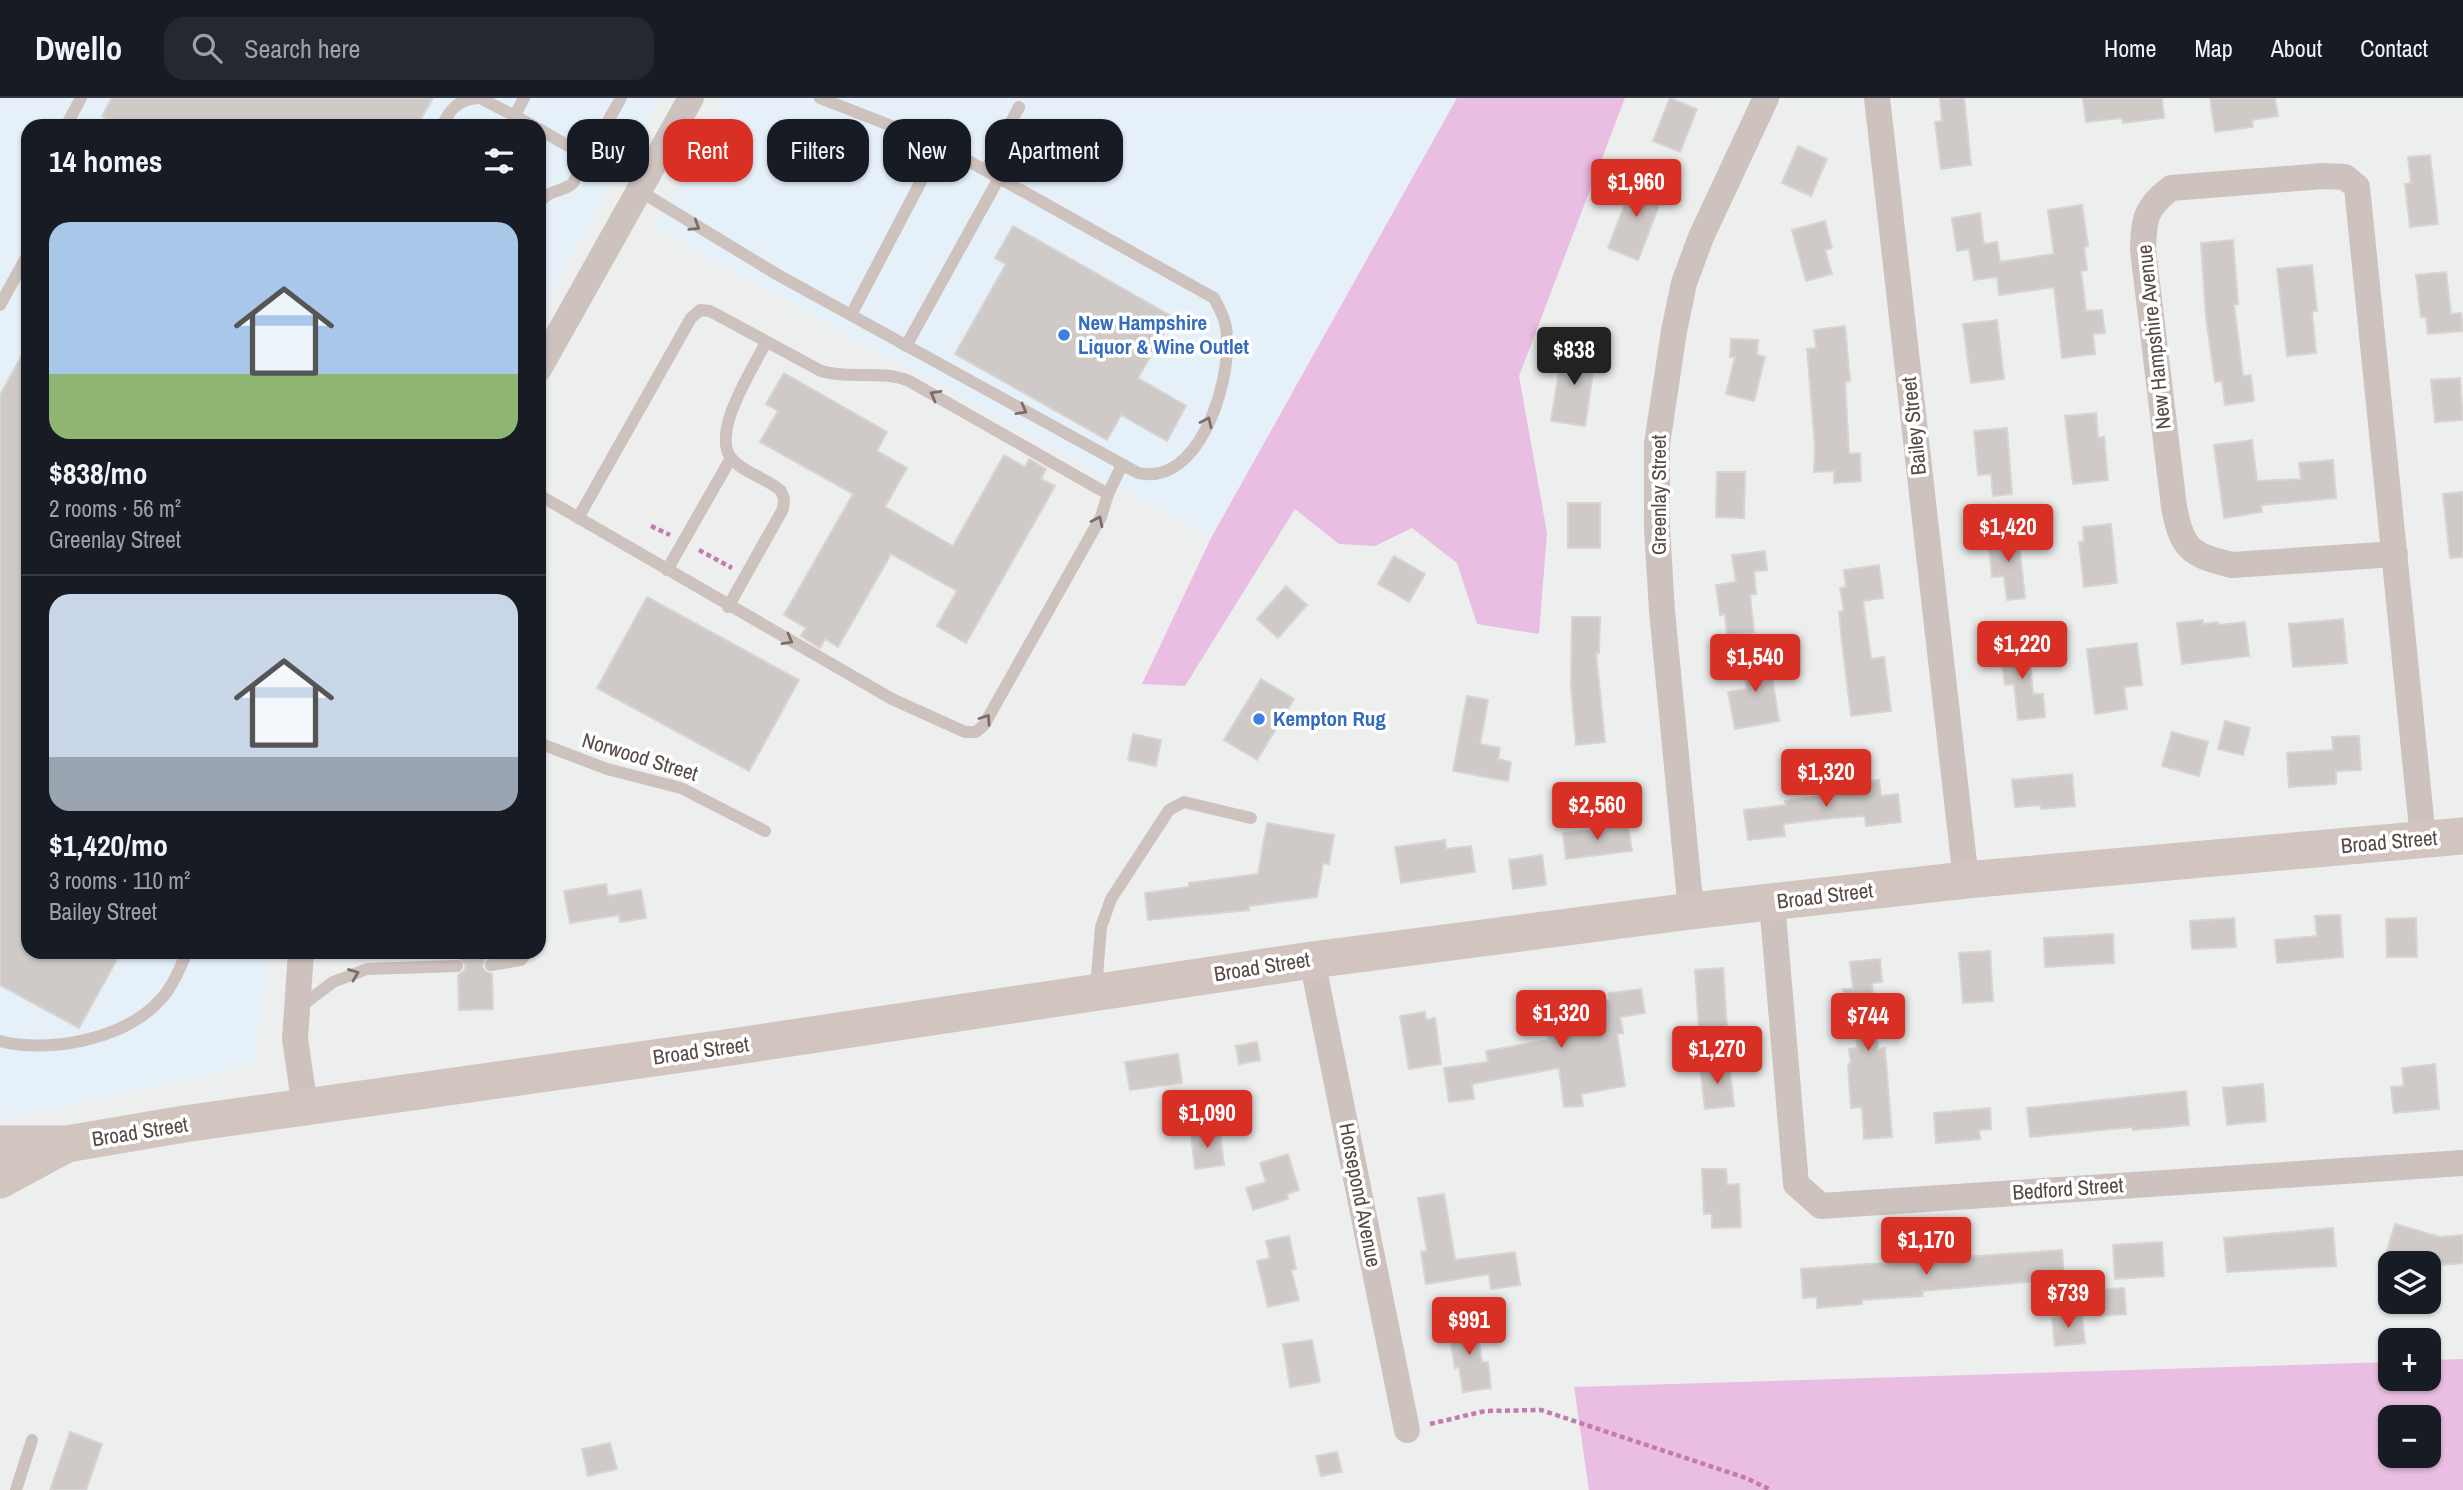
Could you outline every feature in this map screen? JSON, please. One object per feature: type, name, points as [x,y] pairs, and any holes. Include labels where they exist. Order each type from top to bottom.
[{"type":"main road","name":"Broad Street","points":[[0,1144],[67,1144],[1312,960],[1691,911],[1966,880],[2463,836]]},
{"type":"main road","name":"Broad Street","points":[[0,1180],[67,1144]]},
{"type":"street","points":[[546,356],[691,98]]},
{"type":"street","name":"Greenlay Street","points":[[1691,911],[1662,611],[1657,528],[1657,444],[1684,283],[1701,237],[1766,98]]},
{"type":"street","name":"Bailey Street","points":[[1877,98],[1966,880]]},
{"type":"street","name":"New Hampshire Avenue","points":[[2395,554],[2232,565],[2210,560],[2193,552],[2180,536],[2172,494],[2143,250],[2144,226],[2152,202],[2171,188],[2323,176],[2345,177],[2357,187],[2395,554],[2423,838]]},
{"type":"street","name":"Bedford Street","points":[[1772,902],[1796,1184],[1821,1206],[2463,1163]]},
{"type":"street","points":[[301,959],[295,1039],[305,1107]]},
{"type":"street","name":"Horsepond Avenue","points":[[1312,960],[1407,1430]]},
{"type":"lane","points":[[70,119],[81,98]]},
{"type":"lane","points":[[446,119],[456,104],[466,98],[479,98],[522,119]]},
{"type":"lane","points":[[515,115],[524,98]]},
{"type":"lane","points":[[610,119],[621,98]]},
{"type":"lane","points":[[820,98],[883,123]]},
{"type":"lane","points":[[1013,119],[1019,107]]},
{"type":"lane","points":[[546,133],[567,145]]},
{"type":"lane","points":[[546,196],[549,192],[567,188],[574,182]]},
{"type":"lane","points":[[851,315],[921,182]]},
{"type":"lane","points":[[906,346],[997,182]]},
{"type":"lane","points":[[638,190],[766,268],[1122,465],[1150,476],[1178,466],[1197,443],[1217,402],[1227,362],[1224,317],[1214,298],[1006,182]]},
{"type":"lane","points":[[0,305],[21,267]]},
{"type":"lane","points":[[578,518],[691,318],[699,310],[710,311],[821,371],[839,376],[886,374],[909,381],[1108,494]]},
{"type":"lane","points":[[729,607],[783,509],[784,499],[775,485],[732,458],[726,445],[727,421],[766,342]]},
{"type":"lane","points":[[667,570],[732,458]]},
{"type":"lane","points":[[546,499],[892,699],[952,727],[965,732],[976,732],[984,725],[1101,517],[1108,494],[1122,465]]},
{"type":"lane","name":"Norwood Street","points":[[546,746],[607,769],[681,788],[765,831]]},
{"type":"lane","points":[[1096,993],[1101,927],[1111,899],[1169,810],[1184,802],[1251,818]]},
{"type":"lane","points":[[0,1041],[33,1048],[86,1039],[126,1026],[150,1011],[162,998],[183,959]]},
{"type":"lane","points":[[491,965],[522,959]]},
{"type":"lane","points":[[297,1009],[324,988],[366,969],[457,966]]},
{"type":"lane","points":[[16,1490],[32,1440]]},
{"type":"path","points":[[652,526],[672,536]]},
{"type":"path","points":[[699,550],[733,568]]},
{"type":"path","points":[[1407,1430],[1485,1411],[1541,1410],[1746,1478],[1771,1490]]},
{"type":"shaded area","points":[[0,98],[661,98],[649,119],[567,119],[567,182],[613,182],[546,301],[546,119],[21,119],[21,959],[269,959],[253,1065],[0,1120]]},
{"type":"shaded area","points":[[725,98],[1457,98],[1211,538],[655,227],[679,182],[753,182],[753,119],[714,119]]},
{"type":"shaded area","points":[[1457,98],[1625,98],[1519,376],[1547,533],[1539,634],[1477,624],[1457,563],[1412,528],[1375,546],[1339,544],[1295,509],[1185,686],[1142,684],[1211,538]]},
{"type":"shaded area","points":[[2463,1359],[2463,1490],[1589,1490],[1574,1387],[2378,1362],[2378,1391],[2441,1391],[2441,1360]]},
{"type":"building","points":[[112,98],[433,98],[421,119],[107,119],[102,116]]},
{"type":"building","points":[[1670,98],[1697,109],[1680,152],[1653,141]]},
{"type":"building","points":[[1964,98],[1971,165],[1941,169],[1935,122],[1942,121],[1940,99]]},
{"type":"building","points":[[2083,98],[2162,98],[2164,118],[2123,123],[2122,118],[2086,122]]},
{"type":"building","points":[[2210,98],[2275,98],[2278,116],[2252,120],[2253,127],[2215,132]]},
{"type":"building","points":[[1798,146],[1827,159],[1811,196],[1782,183]]},
{"type":"building","points":[[2430,155],[2438,224],[2410,227],[2405,184],[2411,183],[2408,157]]},
{"type":"building","points":[[1635,178],[1665,190],[1638,260],[1608,248]]},
{"type":"building","points":[[2082,205],[2088,246],[2084,247],[2087,270],[2081,271],[2086,311],[2102,310],[2105,333],[2093,334],[2095,354],[2062,358],[2054,287],[1999,295],[1997,277],[1974,280],[1969,249],[1957,251],[1952,218],[1980,213],[1984,244],[1997,242],[2000,262],[2054,254],[2048,210]]},
{"type":"building","points":[[1825,221],[1832,248],[1825,250],[1832,274],[1806,281],[1792,230]]},
{"type":"building","name":"New Hampshire Liquor & Wine Outlet","points":[[1013,226],[1173,317],[1138,378],[1186,406],[1167,441],[1121,415],[1107,440],[955,354],[1006,264],[995,258]]},
{"type":"building","points":[[2233,240],[2238,304],[2234,304],[2243,376],[2251,375],[2254,401],[2225,405],[2222,381],[2215,382],[2206,317],[2201,243]]},
{"type":"building","points":[[2312,265],[2317,311],[2312,311],[2316,353],[2287,356],[2277,269]]},
{"type":"building","points":[[2446,272],[2451,314],[2461,313],[2463,331],[2428,334],[2426,317],[2421,317],[2416,275]]},
{"type":"building","points":[[1997,320],[2004,379],[1971,383],[1963,324]]},
{"type":"building","points":[[1845,326],[1850,381],[1845,382],[1849,454],[1860,453],[1861,481],[1834,483],[1834,471],[1814,472],[1815,446],[1807,349],[1816,348],[1814,330]]},
{"type":"building","points":[[1731,339],[1758,340],[1757,355],[1765,357],[1754,401],[1726,394],[1735,357],[1730,357]]},
{"type":"building","points":[[1563,347],[1596,352],[1585,426],[1551,421]]},
{"type":"building","points":[[21,357],[21,959],[117,959],[79,1028],[0,985],[0,395]]},
{"type":"building","points":[[784,373],[887,432],[877,451],[907,468],[885,507],[953,546],[1004,455],[1025,467],[1029,459],[1046,469],[1041,479],[1055,486],[966,643],[937,626],[957,591],[891,554],[838,647],[825,639],[820,648],[801,636],[806,628],[784,615],[853,494],[760,442],[778,411],[766,404]]},
{"type":"building","points":[[2460,378],[2463,420],[2435,422],[2431,380]]},
{"type":"building","points":[[2096,413],[2098,438],[2104,437],[2108,480],[2073,484],[2065,416]]},
{"type":"building","points":[[2007,428],[2012,494],[1993,496],[1991,474],[1978,475],[1974,431]]},
{"type":"building","points":[[2252,440],[2257,481],[2301,479],[2299,463],[2333,460],[2336,498],[2261,505],[2262,512],[2224,518],[2214,445]]},
{"type":"building","points":[[1717,472],[1745,472],[1744,518],[1716,517]]},
{"type":"building","points":[[2463,492],[2463,557],[2450,558],[2443,494]]},
{"type":"building","points":[[1568,503],[1600,503],[1600,548],[1568,548]]},
{"type":"building","points":[[2111,524],[2117,583],[2084,587],[2079,542],[2084,542],[2083,527]]},
{"type":"building","points":[[2018,534],[2025,598],[2007,600],[2004,576],[1992,577],[1988,537]]},
{"type":"building","points":[[1765,551],[1767,570],[1754,571],[1756,594],[1750,595],[1754,632],[1727,635],[1725,614],[1720,615],[1716,585],[1736,582],[1732,555]]},
{"type":"building","points":[[1394,556],[1425,574],[1409,602],[1378,584]]},
{"type":"building","points":[[1879,565],[1883,598],[1863,601],[1871,659],[1884,657],[1891,711],[1851,716],[1839,612],[1844,611],[1840,588],[1846,587],[1844,570]]},
{"type":"building","points":[[1286,586],[1307,605],[1278,638],[1257,619]]},
{"type":"building","points":[[647,597],[799,680],[749,771],[597,688]]},
{"type":"building","points":[[1572,617],[1600,617],[1599,653],[1596,653],[1605,742],[1576,745],[1571,686]]},
{"type":"building","points":[[2343,619],[2347,663],[2293,667],[2289,624]]},
{"type":"building","points":[[2203,620],[2203,624],[2218,622],[2219,625],[2245,622],[2249,656],[2182,664],[2177,623]]},
{"type":"building","points":[[2028,643],[2033,694],[2043,694],[2045,717],[2018,720],[2014,684],[2005,685],[2000,646]]},
{"type":"building","points":[[2137,643],[2142,685],[2124,687],[2127,709],[2095,714],[2087,649]]},
{"type":"building","points":[[1768,652],[1779,721],[1735,729],[1728,692],[1747,689],[1741,656]]},
{"type":"building","name":"Kempton Rug","points":[[1261,679],[1294,699],[1257,760],[1224,740]]},
{"type":"building","points":[[1467,696],[1488,700],[1480,744],[1500,748],[1498,759],[1511,762],[1508,781],[1453,771]]},
{"type":"building","points":[[2225,721],[2250,728],[2243,755],[2218,749]]},
{"type":"building","points":[[2172,732],[2208,742],[2199,776],[2162,766]]},
{"type":"building","points":[[1133,734],[1161,740],[1156,766],[1128,760]]},
{"type":"building","points":[[2359,736],[2361,770],[2336,771],[2336,784],[2289,787],[2287,753],[2333,750],[2332,737]]},
{"type":"building","points":[[2072,774],[2075,806],[2041,809],[2040,805],[2015,807],[2012,780]]},
{"type":"building","points":[[1879,780],[1881,796],[1898,794],[1901,822],[1866,826],[1865,816],[1833,818],[1783,824],[1785,836],[1748,840],[1744,810],[1786,805],[1785,801],[1826,795],[1826,785]]},
{"type":"building","points":[[1267,823],[1334,835],[1329,864],[1323,863],[1317,897],[1249,906],[1249,910],[1148,920],[1145,893],[1189,887],[1189,883],[1258,874]]},
{"type":"building","points":[[1628,825],[1632,851],[1566,859],[1563,833]]},
{"type":"building","points":[[1445,840],[1446,849],[1471,846],[1475,872],[1401,883],[1395,847]]},
{"type":"building","points":[[1542,855],[1546,885],[1513,889],[1509,860]]},
{"type":"building","points":[[606,884],[608,896],[641,890],[646,918],[620,922],[619,915],[570,923],[564,891]]},
{"type":"building","points":[[2340,915],[2343,957],[2277,963],[2275,940],[2317,936],[2315,916]]},
{"type":"building","points":[[2234,918],[2236,947],[2192,949],[2190,921]]},
{"type":"building","points":[[2416,918],[2417,957],[2387,957],[2386,919]]},
{"type":"building","points":[[2113,934],[2114,963],[2045,967],[2044,938]]},
{"type":"building","points":[[1990,951],[1993,1001],[1963,1003],[1959,953]]},
{"type":"building","points":[[459,959],[485,959],[482,966],[492,974],[493,1009],[459,1010],[458,975],[464,971],[466,965]]},
{"type":"building","points":[[1880,959],[1882,982],[1872,983],[1878,1049],[1885,1048],[1892,1137],[1864,1139],[1862,1107],[1851,1108],[1849,1049],[1857,1048],[1855,1020],[1846,1020],[1843,989],[1853,989],[1850,962]]},
{"type":"building","points":[[1723,968],[1727,1028],[1699,1029],[1695,970]]},
{"type":"building","points":[[1641,989],[1645,1013],[1620,1017],[1623,1033],[1617,1034],[1625,1086],[1581,1094],[1583,1106],[1564,1107],[1559,1068],[1472,1084],[1474,1099],[1449,1102],[1444,1068],[1488,1062],[1486,1051],[1549,1040],[1543,997],[1569,993],[1571,1006],[1610,1000],[1609,993]]},
{"type":"building","points":[[1425,1012],[1426,1020],[1435,1018],[1441,1064],[1409,1069],[1400,1016]]},
{"type":"building","points":[[1257,1042],[1260,1060],[1239,1064],[1236,1046]]},
{"type":"building","points":[[1178,1054],[1182,1083],[1130,1090],[1125,1062]]},
{"type":"building","points":[[1729,1063],[1734,1106],[1705,1109],[1700,1067]]},
{"type":"building","points":[[2435,1064],[2439,1109],[2394,1113],[2391,1087],[2404,1086],[2402,1068]]},
{"type":"building","points":[[2263,1084],[2266,1121],[2227,1125],[2223,1088]]},
{"type":"building","points":[[2186,1091],[2189,1125],[2133,1130],[2133,1127],[2030,1137],[2027,1108]]},
{"type":"building","points":[[1990,1108],[1991,1129],[1979,1130],[1980,1139],[1936,1143],[1934,1113]]},
{"type":"building","points":[[1220,1132],[1224,1165],[1195,1169],[1191,1135]]},
{"type":"building","points":[[1288,1154],[1299,1190],[1287,1194],[1288,1199],[1253,1210],[1246,1188],[1266,1182],[1260,1163]]},
{"type":"building","points":[[1702,1169],[1726,1169],[1727,1185],[1739,1184],[1741,1227],[1712,1228],[1712,1214],[1704,1214]]},
{"type":"building","points":[[1444,1194],[1455,1260],[1515,1252],[1520,1285],[1491,1289],[1489,1274],[1426,1284],[1421,1252],[1427,1251],[1418,1198]]},
{"type":"building","points":[[2395,1224],[2440,1237],[2463,1235],[2463,1263],[2441,1265],[2441,1251],[2387,1251]]},
{"type":"building","points":[[2333,1228],[2336,1266],[2227,1272],[2224,1238]]},
{"type":"building","points":[[1289,1236],[1296,1269],[1291,1270],[1299,1300],[1268,1307],[1257,1261],[1270,1258],[1266,1241]]},
{"type":"building","points":[[2162,1242],[2164,1276],[2115,1279],[2113,1245]]},
{"type":"building","points":[[2062,1250],[2064,1279],[1922,1291],[1923,1296],[1862,1300],[1862,1304],[1817,1308],[1817,1297],[1803,1298],[1801,1269]]},
{"type":"building","points":[[2124,1288],[2126,1314],[2098,1316],[2096,1290]]},
{"type":"building","points":[[2082,1315],[2085,1343],[2055,1346],[2052,1318]]},
{"type":"building","points":[[1476,1321],[1482,1362],[1488,1362],[1491,1388],[1463,1392],[1459,1367],[1455,1368],[1448,1324]]},
{"type":"building","points":[[1312,1340],[1320,1382],[1290,1387],[1283,1344]]},
{"type":"building","points":[[70,1432],[102,1444],[86,1490],[50,1490]]},
{"type":"building","points":[[610,1443],[617,1469],[588,1476],[582,1449]]},
{"type":"building","points":[[1337,1452],[1342,1472],[1321,1476],[1316,1456]]},
{"type":"place","name":"New Hampshire Liquor & Wine Outlet","points":[[1064,335]]},
{"type":"place","name":"Kempton Rug","points":[[1259,719]]}]
